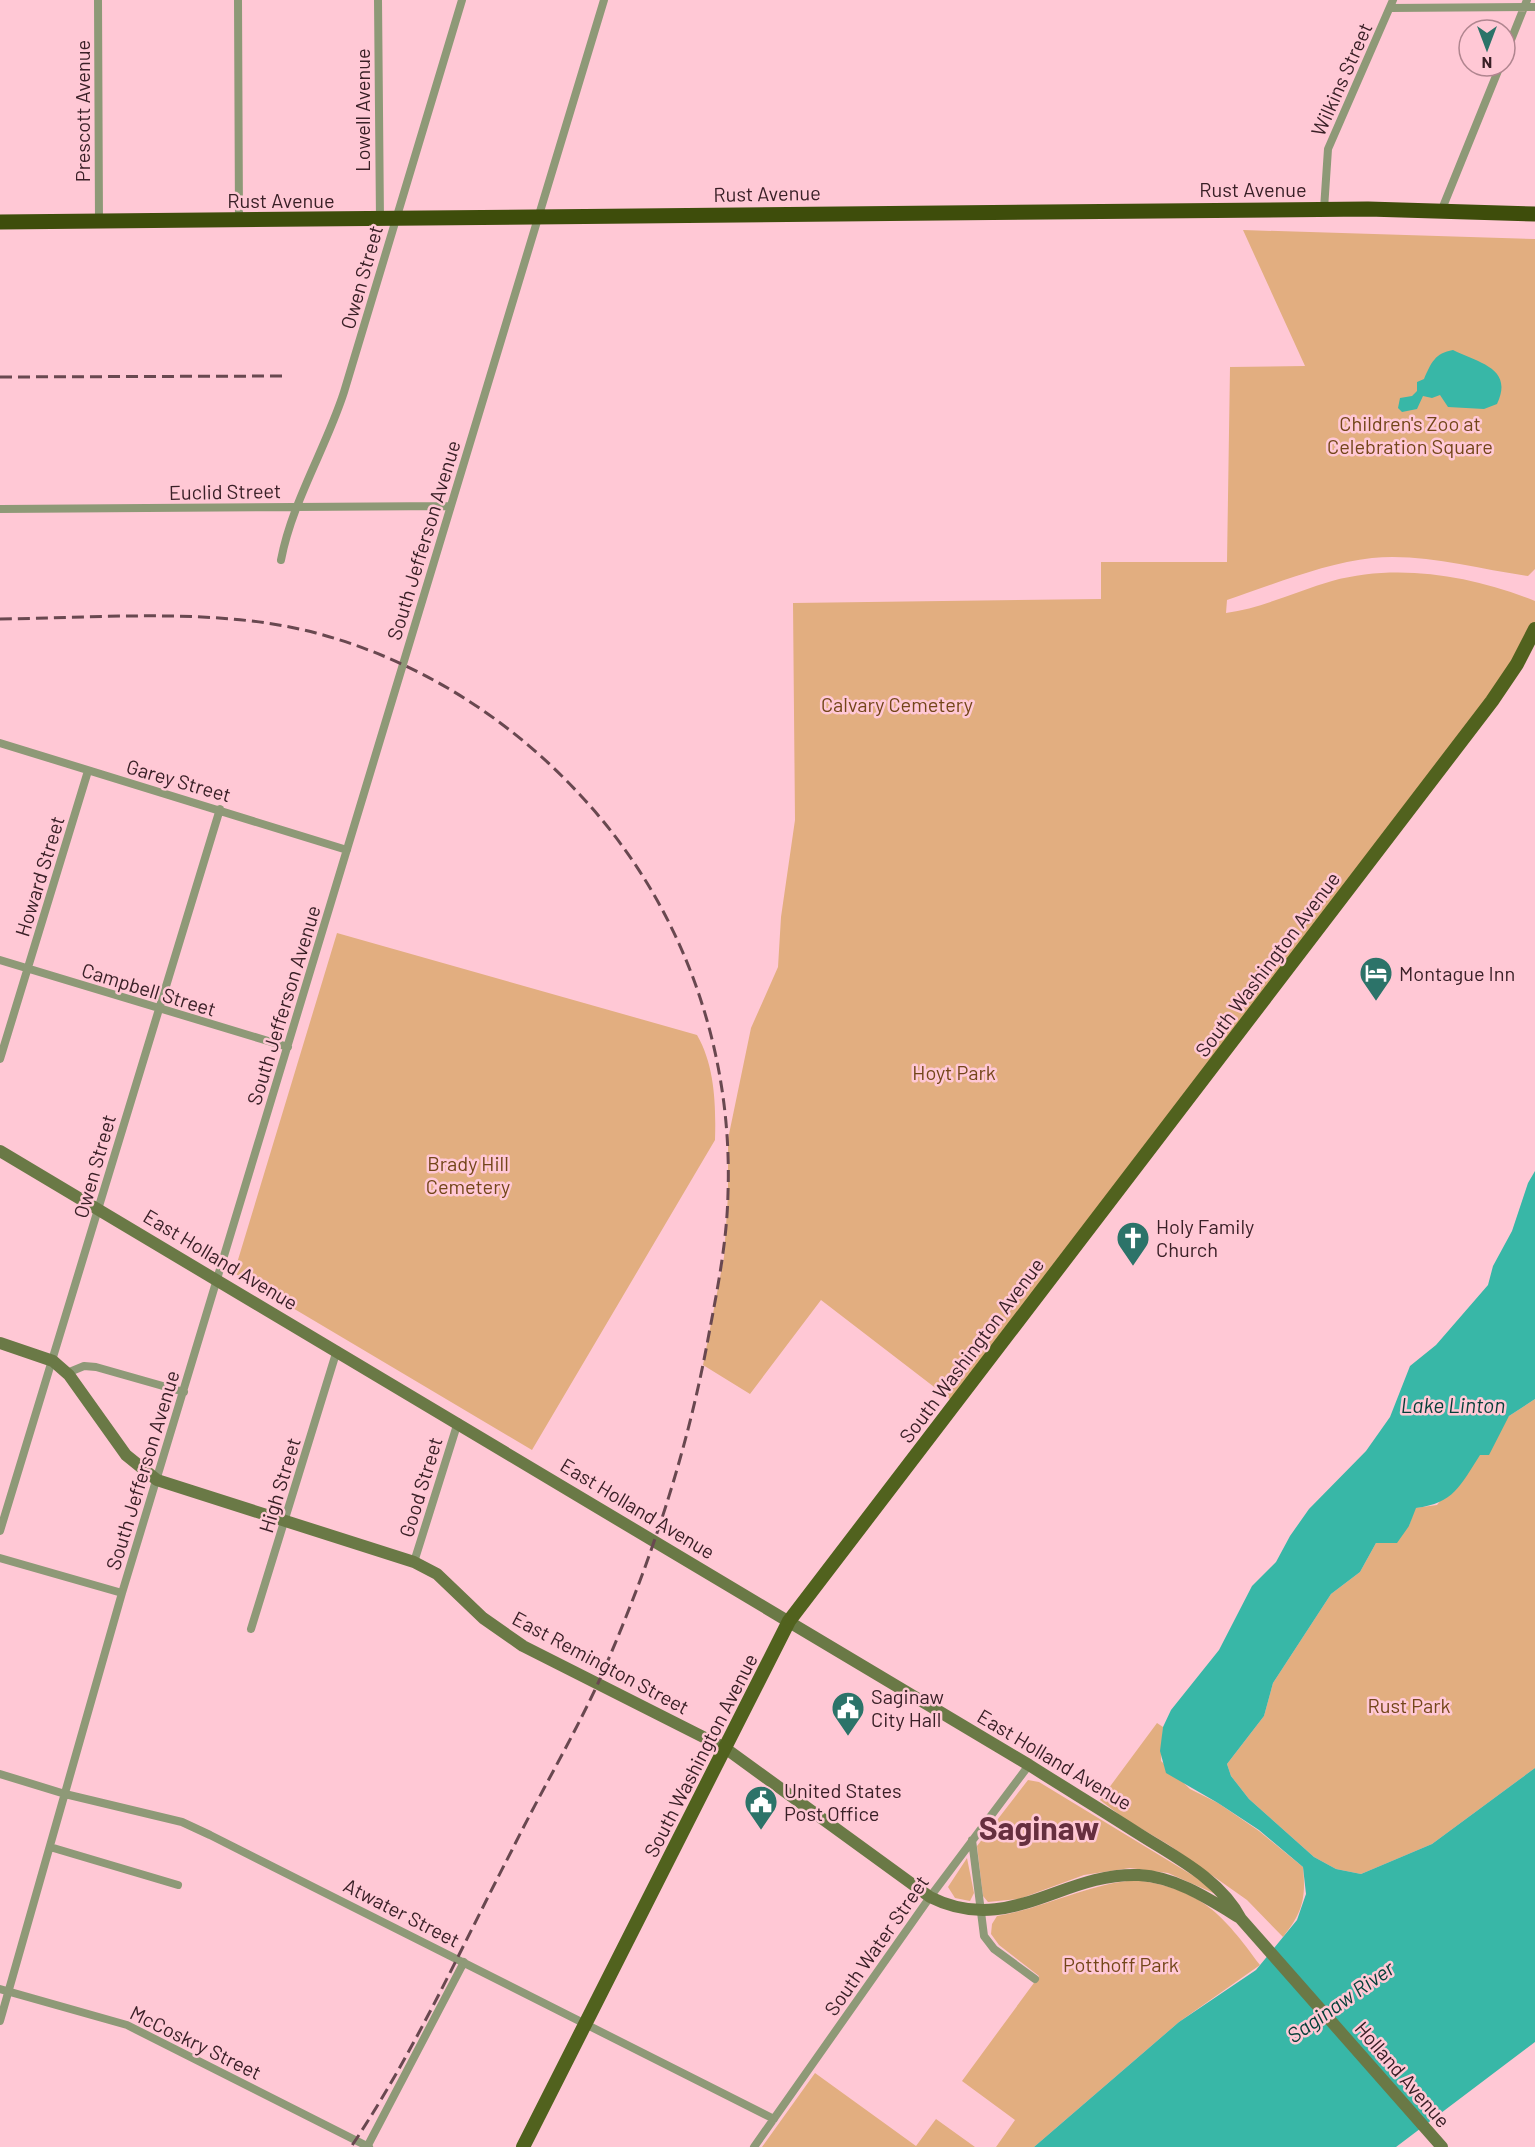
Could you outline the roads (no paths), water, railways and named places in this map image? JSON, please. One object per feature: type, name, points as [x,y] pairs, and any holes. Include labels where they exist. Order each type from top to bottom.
[{"type":"highway","name":"Rust Avenue","points":[[0,222],[395,220],[1324,209],[1442,209],[1535,214]]},
{"type":"main road","name":"South Washington Avenue","points":[[523,2147],[789,1621],[1492,701],[1517,664],[1535,629]]},
{"type":"main road","name":"East Holland Avenue","points":[[0,1151],[458,1422],[1029,1765],[1186,1864],[1220,1890],[1241,1919]]},
{"type":"main road","name":"East Remington Street","points":[[0,1343],[53,1360],[85,1394],[126,1455],[157,1480],[414,1562],[436,1574],[483,1618],[523,1646],[725,1748],[930,1897],[946,1905],[980,1911],[1012,1908],[1087,1881],[1116,1875],[1141,1875],[1168,1880],[1202,1895],[1241,1919]]},
{"type":"main road","name":"Holland Avenue","points":[[1241,1919],[1442,2147]]},
{"type":"street","name":"Prescott Avenue","points":[[98,0],[99,222]]},
{"type":"street","points":[[238,0],[239,221]]},
{"type":"street","name":"Lowell Avenue","points":[[378,0],[380,220]]},
{"type":"street","name":"Owen Street","points":[[281,560],[297,507],[335,419],[462,0]]},
{"type":"street","name":"South Jefferson Avenue","points":[[0,2021],[4,1990],[50,1847],[122,1593],[604,0]]},
{"type":"street","points":[[1392,4],[1526,4],[1535,7]]},
{"type":"street","name":"Wilkins Street","points":[[1324,209],[1328,149],[1392,4]]},
{"type":"street","points":[[1517,26],[1526,4]]},
{"type":"street","points":[[1442,209],[1495,78]]},
{"type":"street","name":"Euclid Street","points":[[0,509],[450,507]]},
{"type":"street","name":"Garey Street","points":[[0,743],[347,850]]},
{"type":"street","name":"Howard Street","points":[[0,1059],[88,771]]},
{"type":"street","name":"Owen Street","points":[[0,1531],[157,1009],[220,809]]},
{"type":"street","name":"Campbell Street","points":[[0,960],[288,1047]]},
{"type":"street","name":"High Street","points":[[251,1629],[286,1522],[337,1350]]},
{"type":"street","points":[[67,1373],[84,1366],[96,1367],[184,1392]]},
{"type":"street","name":"Good Street","points":[[414,1562],[458,1422]]},
{"type":"street","points":[[0,1558],[122,1593]]},
{"type":"street","name":"South Water Street","points":[[754,2147],[930,1897],[1029,1765]]},
{"type":"street","name":"Atwater Street","points":[[0,1774],[65,1794],[182,1822],[774,2119]]},
{"type":"street","points":[[972,1840],[982,1931],[986,1941],[1035,1979]]},
{"type":"street","points":[[50,1847],[178,1884]]},
{"type":"street","points":[[368,2147],[464,1962]]},
{"type":"street","name":"McCoskry Street","points":[[4,1990],[128,2025],[368,2147]]},
{"type":"water","points":[[1453,350],[1483,363],[1497,375],[1501,382],[1501,392],[1497,404],[1484,409],[1448,407],[1440,395],[1432,398],[1423,396],[1417,409],[1402,412],[1398,408],[1400,398],[1412,396],[1417,391],[1417,382],[1424,379],[1434,360],[1447,351]]},
{"type":"water","points":[[1535,1171],[1535,1399],[1509,1416],[1489,1455],[1480,1455],[1455,1491],[1439,1502],[1416,1508],[1409,1526],[1397,1543],[1376,1543],[1360,1572],[1331,1594],[1273,1683],[1264,1716],[1227,1764],[1231,1776],[1249,1799],[1314,1857],[1336,1869],[1361,1874],[1432,1844],[1535,1768],[1535,2042],[1396,2147],[1034,2147],[1179,2022],[1256,1970],[1297,1920],[1306,1894],[1303,1867],[1259,1830],[1166,1773],[1160,1751],[1163,1727],[1171,1710],[1219,1650],[1252,1586],[1276,1562],[1290,1536],[1309,1509],[1366,1451],[1390,1417],[1410,1366],[1436,1345],[1488,1285],[1493,1266],[1512,1231],[1528,1183]]},
{"type":"railway","points":[[0,377],[283,376]]},
{"type":"railway","points":[[0,619],[159,616],[200,617],[278,625],[316,633],[391,659],[461,696],[525,742],[582,797],[617,839],[647,883],[673,931],[694,980],[710,1032],[721,1085],[727,1138],[726,1230],[699,1383],[664,1513],[634,1597],[589,1702],[416,2038],[351,2147]]},
{"type":"place","name":"Montague Inn","points":[[1376,1002]]},
{"type":"place","name":"Holy Family Church","points":[[1133,1267]]},
{"type":"place","name":"Saginaw City Hall","points":[[848,1737]]},
{"type":"place","name":"United States Post Office","points":[[761,1831]]},
{"type":"district","name":"Saginaw","points":[[1039,1827]]},
{"type":"park label","name":"Children's Zoo at Celebration Square","points":[[1410,434]]},
{"type":"park label","name":"Calvary Cemetery","points":[[897,704]]},
{"type":"park label","name":"Hoyt Park","points":[[954,1072]]},
{"type":"park label","name":"Brady Hill Cemetery","points":[[468,1174]]},
{"type":"park label","name":"Rust Park","points":[[1409,1705]]},
{"type":"park label","name":"Potthoff Park","points":[[1121,1964]]},
{"type":"water label","name":"Lake Linton","points":[[1453,1404]]},
{"type":"water label","name":"Saginaw River","points":[[1340,2001]]}]
